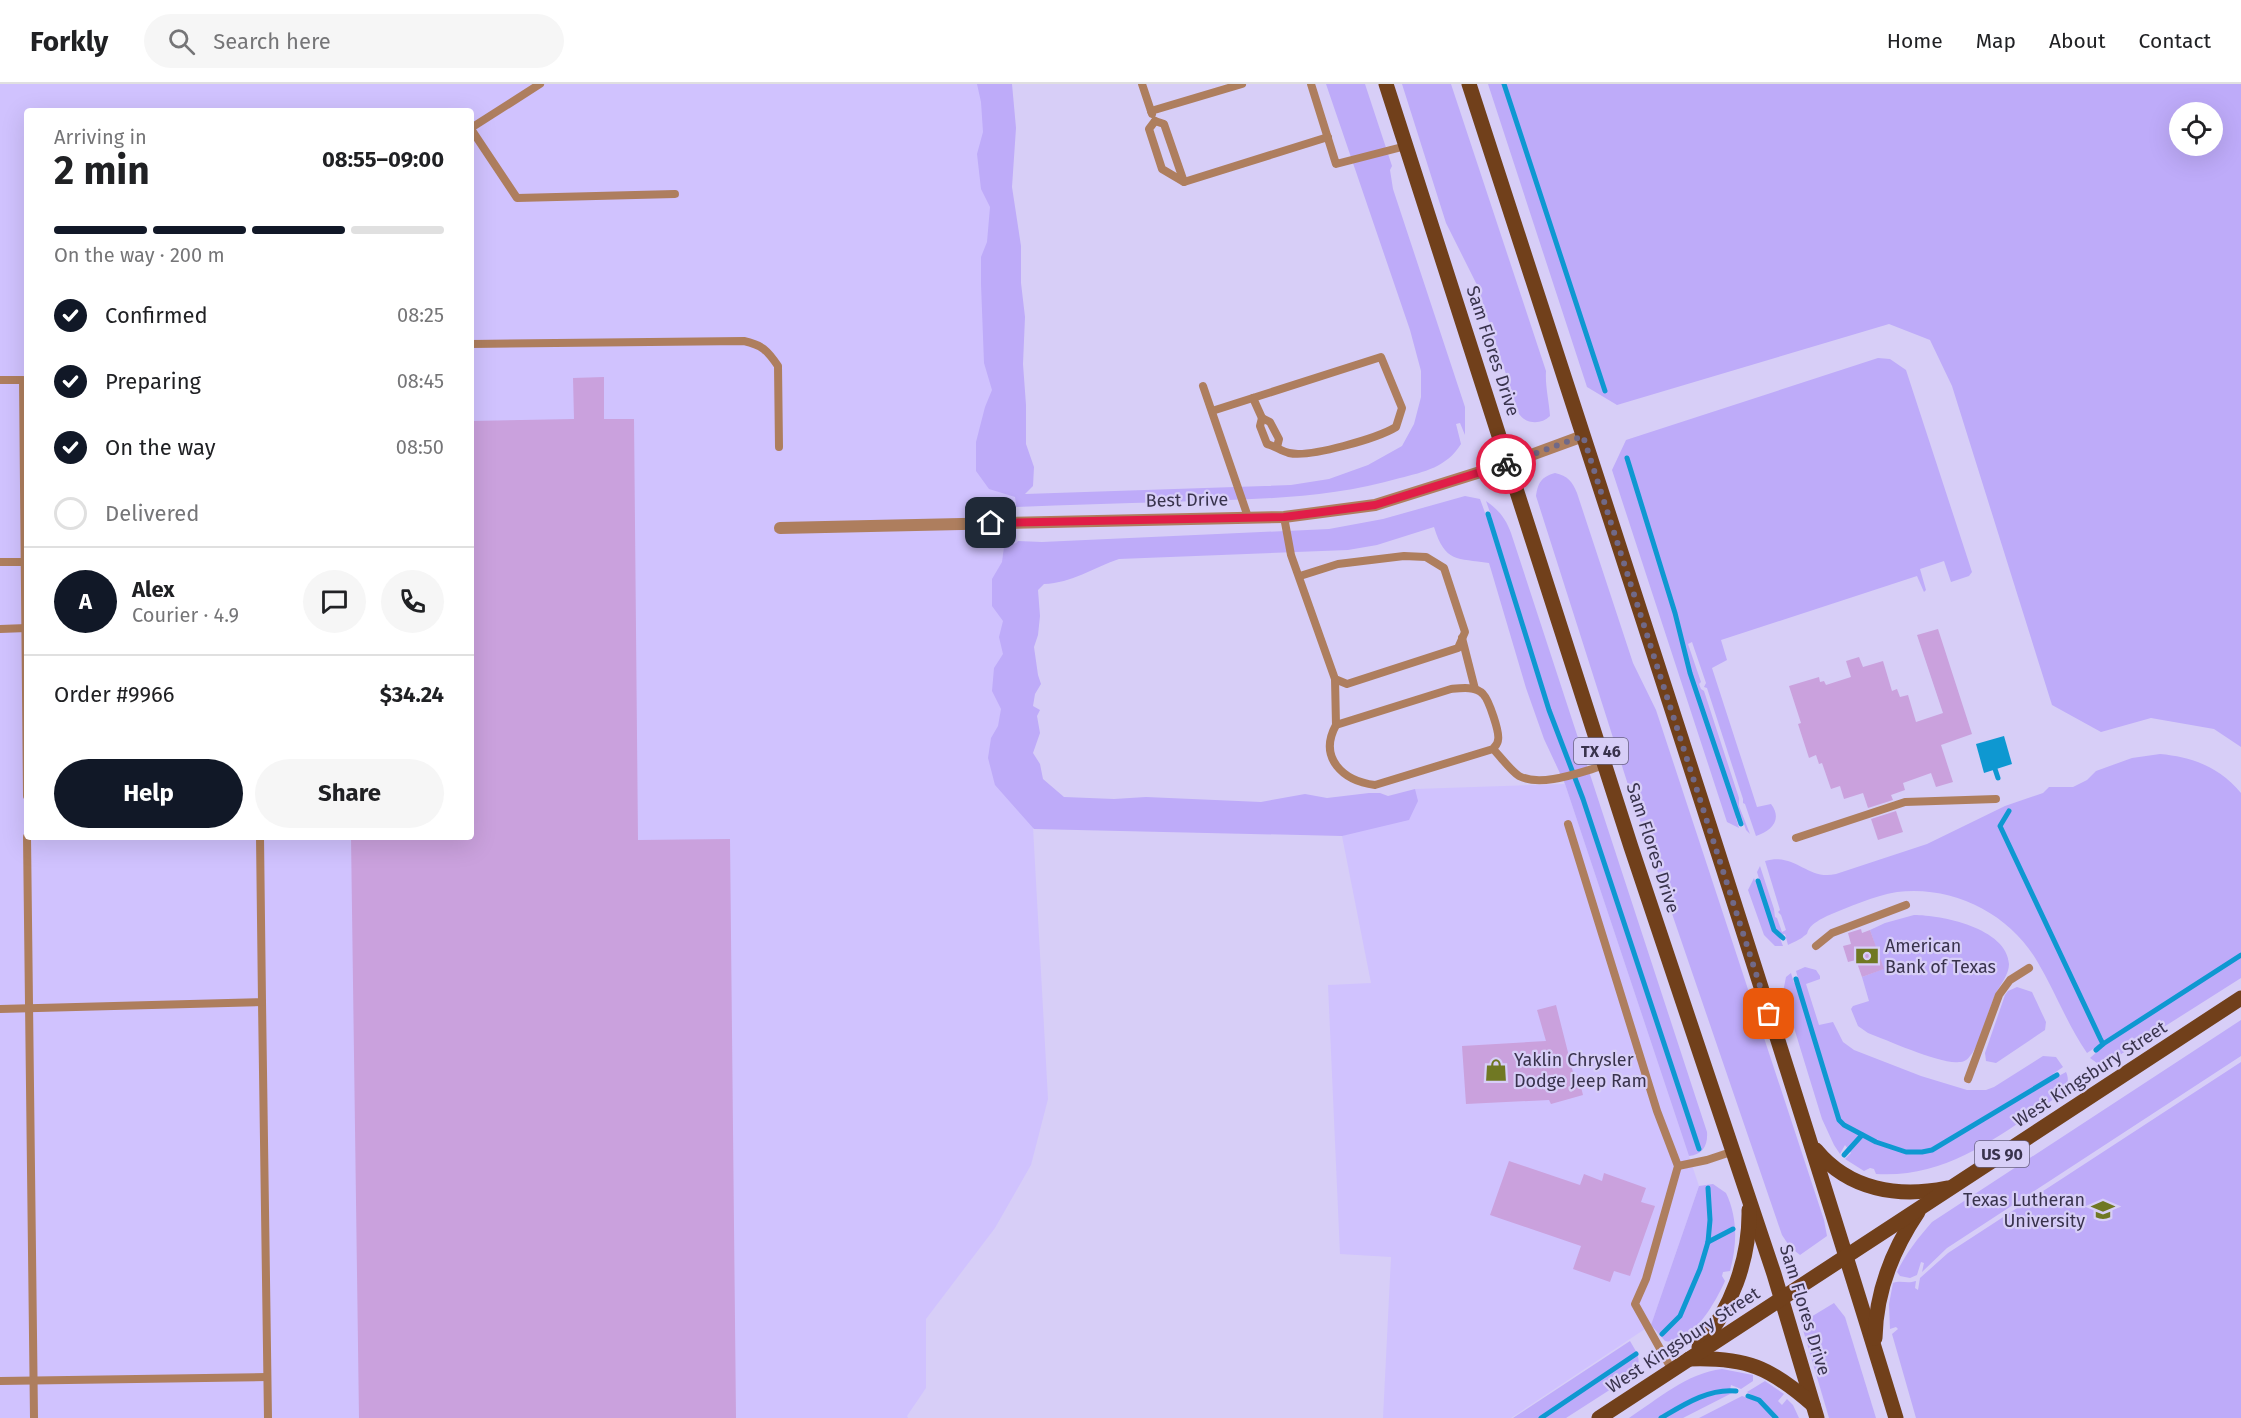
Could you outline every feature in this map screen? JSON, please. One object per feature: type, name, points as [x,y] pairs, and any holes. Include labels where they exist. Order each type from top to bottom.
[{"type":"main road","name":"Sam Flores Drive","points":[[1386,84],[1631,847],[1749,1197],[1816,1412]]},
{"type":"main road","points":[[1468,84],[1810,1140],[1896,1418]]},
{"type":"main road","name":"West Kingsbury Street","points":[[1599,1418],[2241,998]]},
{"type":"main road","points":[[1810,1140],[1826,1162],[1837,1172],[1867,1185],[1900,1191],[1935,1190],[1953,1186]]},
{"type":"main road","points":[[1689,1359],[1715,1325],[1737,1280],[1744,1261],[1749,1197]]},
{"type":"main road","points":[[1875,1350],[1878,1308],[1886,1275],[1899,1243],[1922,1206]]},
{"type":"main road","points":[[1689,1359],[1716,1358],[1751,1364],[1772,1373],[1816,1412]]},
{"type":"street","name":"Best Drive","points":[[780,528],[1284,517],[1375,505],[1509,463],[1583,436]]},
{"type":"lane","points":[[474,127],[540,84]]},
{"type":"lane","points":[[1142,84],[1155,121],[1164,124],[1184,182]]},
{"type":"lane","points":[[1151,111],[1242,84]]},
{"type":"lane","points":[[1311,84],[1336,164],[1406,146]]},
{"type":"lane","points":[[1155,121],[1149,129],[1162,169],[1184,182],[1328,137]]},
{"type":"lane","points":[[474,134],[517,198],[675,195]]},
{"type":"lane","points":[[474,344],[744,341],[759,344],[778,366],[779,447]]},
{"type":"lane","points":[[1212,411],[1381,357],[1402,408],[1396,427],[1388,432],[1333,449],[1290,453],[1267,444],[1260,426],[1262,418],[1253,398]]},
{"type":"lane","points":[[0,380],[24,380]]},
{"type":"lane","points":[[1203,386],[1248,517]]},
{"type":"lane","points":[[1262,418],[1270,422],[1279,439],[1276,447]]},
{"type":"lane","points":[[1284,517],[1292,555],[1335,679],[1336,725],[1331,734],[1330,745],[1335,764],[1343,775],[1360,783],[1374,785],[1493,749],[1498,741],[1494,720],[1483,694],[1463,688],[1451,689],[1336,725]]},
{"type":"lane","points":[[1300,576],[1338,564],[1404,556],[1426,557],[1444,568],[1465,632],[1458,648],[1347,684],[1335,679]]},
{"type":"lane","points":[[0,562],[24,562]]},
{"type":"lane","points":[[0,629],[24,628]]},
{"type":"lane","points":[[1462,638],[1475,690]]},
{"type":"lane","points":[[1493,749],[1519,776],[1536,780],[1556,779],[1606,765]]},
{"type":"lane","points":[[1796,838],[1905,802],[1996,799]]},
{"type":"lane","points":[[1568,824],[1657,1111],[1678,1166],[1646,1279],[1635,1304],[1672,1370]]},
{"type":"lane","points":[[27,840],[34,1418]]},
{"type":"lane","points":[[260,840],[267,1418]]},
{"type":"lane","points":[[1816,946],[1832,933],[1906,905]]},
{"type":"lane","points":[[1968,1078],[2004,987],[2029,968]]},
{"type":"lane","points":[[0,1009],[262,1002]]},
{"type":"lane","points":[[1678,1166],[1734,1151]]},
{"type":"lane","points":[[0,1381],[267,1377]]},
{"type":"shaded area","points":[[0,84],[992,84],[1048,1099],[1031,1165],[995,1228],[926,1319],[926,1388],[907,1416],[908,1418],[0,1418]]},
{"type":"shaded area","points":[[977,84],[1012,84],[1016,128],[1012,187],[1021,246],[1021,283],[1025,317],[1023,364],[1026,444],[1034,467],[1033,486],[1025,494],[1291,485],[1329,479],[1368,465],[1402,446],[1414,424],[1421,397],[1421,371],[1410,330],[1326,84],[1365,84],[1392,166],[1390,170],[1393,189],[1465,407],[1465,435],[1460,423],[1456,424],[1461,444],[1455,452],[1442,463],[1409,476],[1343,491],[1286,497],[1016,507],[1015,497],[989,489],[976,471],[976,442],[992,390],[984,363],[981,284],[981,257],[987,242],[990,207],[981,189],[977,154],[983,132]]},
{"type":"shaded area","points":[[1402,84],[1451,84],[1546,371],[1550,416],[1542,421],[1526,420],[1519,414],[1477,285],[1446,223]]},
{"type":"shaded area","points":[[1488,84],[2241,84],[2241,747],[2214,729],[2151,718],[2101,732],[2052,705],[1952,386],[1930,340],[1889,324],[1617,405],[1587,387]]},
{"type":"shaded area","points":[[1878,358],[1890,359],[1906,370],[1972,572],[1969,576],[1951,582],[1944,561],[1920,569],[1926,590],[1924,592],[1917,576],[1721,640],[1727,660],[1712,668],[1757,807],[1771,804],[1776,815],[1771,828],[1756,836],[1743,803],[1707,688],[1704,687],[1706,683],[1692,642],[1688,644],[1701,682],[1699,684],[1704,691],[1739,798],[1739,806],[1750,834],[1741,816],[1736,818],[1739,828],[1727,822],[1612,470],[1626,440]]},
{"type":"shaded area","points":[[1555,473],[1569,480],[1577,493],[1633,663],[1656,710],[1824,1220],[1827,1236],[1800,1255],[1790,1247],[1782,1235],[1630,791],[1536,496],[1541,481],[1546,476]]},
{"type":"shaded area","points":[[1465,496],[1480,499],[1488,521],[1492,518],[1486,501],[1491,504],[1507,523],[1511,533],[1707,1132],[1707,1141],[1698,1154],[1689,1156],[1565,784],[1544,739],[1526,688],[1489,563],[1454,557],[1443,547],[1434,527],[1377,545],[1348,550],[1119,559],[1064,581],[1044,584],[1038,590],[1040,616],[1034,647],[1041,684],[1035,694],[1033,706],[1040,710],[1037,716],[1040,733],[1033,753],[1040,764],[1043,779],[1064,797],[1114,799],[1146,797],[1261,802],[1305,794],[1327,798],[1369,793],[1388,796],[1415,789],[1418,801],[1409,820],[1342,836],[1034,829],[995,785],[988,758],[991,738],[998,726],[1001,709],[992,691],[994,668],[1003,654],[999,637],[1003,621],[992,606],[992,579],[1002,562],[1004,547],[1018,541],[1042,542],[1329,529],[1383,519]]},
{"type":"shaded area","points":[[2160,754],[2205,765],[2224,776],[2241,793],[2241,978],[2107,1063],[2097,1063],[2090,1058],[2099,1050],[2096,1047],[2087,1053],[2037,961],[2025,944],[1995,916],[1958,898],[1918,891],[1897,892],[1870,899],[1827,916],[1817,921],[1807,934],[1788,945],[1785,934],[1779,936],[1783,946],[1775,946],[1764,935],[1748,890],[1754,878],[1757,886],[1761,885],[1757,872],[1760,866],[1775,917],[1782,932],[1786,930],[1778,912],[1780,910],[1765,861],[1785,860],[1817,874],[1836,874],[1927,844],[2005,806],[2043,793],[2049,787],[2073,787],[2087,780],[2096,771],[2132,758]]},
{"type":"shaded area","name":"Yaklin Chrysler Dodge Jeep Ram","points":[[1565,784],[1699,1186],[1651,1325],[1511,1418],[1383,1418],[1391,1257],[1340,1254],[1328,985],[1371,983],[1342,836],[1415,789]]},
{"type":"shaded area","points":[[1914,915],[1940,918],[1971,926],[1997,941],[2005,952],[2009,964],[2008,971],[1993,1000],[1974,1051],[1967,1060],[1951,1062],[1940,1060],[1868,1033],[1858,1026],[1851,1009],[1853,1006],[1869,1001],[1862,977],[1883,969],[1870,930]]},
{"type":"shaded area","points":[[1805,967],[1816,970],[1820,976],[1820,979],[1806,984],[1819,1025],[1833,1022],[1843,1042],[1854,1050],[1921,1076],[1967,1090],[1986,1090],[2043,1056],[2056,1057],[2063,1067],[2053,1074],[2055,1078],[2066,1072],[2068,1081],[2066,1087],[2060,1095],[1996,1138],[1951,1161],[1903,1174],[1876,1174],[1874,1169],[1870,1168],[1864,1171],[1845,1159],[1851,1153],[1845,1145],[1840,1154],[1822,1119],[1783,992],[1786,977],[1791,973],[1794,983],[1799,982],[1796,971]]},
{"type":"shaded area","points":[[2017,987],[2032,992],[2046,1022],[2045,1030],[1996,1063],[1986,1061],[1985,1053],[2005,995]]},
{"type":"shaded area","points":[[2241,1020],[2241,1056],[1947,1248],[1922,1272],[1924,1263],[1921,1262],[1917,1275],[1910,1278],[1900,1276],[1897,1272],[1904,1258],[1932,1222]]},
{"type":"shaded area","name":"Texas Lutheran University","points":[[2241,1062],[2241,1418],[1916,1418],[1892,1334],[1898,1329],[1896,1327],[1890,1329],[1889,1304],[1893,1283],[1916,1281],[1915,1288],[1918,1290],[1920,1278],[1948,1253]]},
{"type":"shaded area","points":[[1713,1184],[1726,1193],[1733,1212],[1735,1241],[1730,1271],[1723,1272],[1722,1276],[1725,1281],[1721,1290],[1693,1330],[1675,1341],[1665,1341],[1651,1325],[1699,1186]]},
{"type":"shaded area","points":[[1834,1303],[1845,1317],[1876,1418],[1829,1418],[1801,1323]]},
{"type":"shaded area","points":[[1630,1341],[1639,1360],[1636,1373],[1566,1418],[1513,1418]]},
{"type":"shaded area","points":[[1722,1369],[1753,1375],[1753,1381],[1741,1389],[1731,1385],[1730,1390],[1734,1392],[1683,1418],[1629,1418],[1685,1381],[1709,1371]]},
{"type":"shaded area","points":[[1765,1381],[1784,1394],[1778,1401],[1782,1405],[1787,1399],[1793,1405],[1799,1418],[1699,1418],[1742,1396],[1751,1399],[1752,1395],[1747,1392]]},
{"type":"water","points":[[2004,736],[2012,764],[1984,773],[1976,744]]},
{"type":"building","points":[[604,377],[604,419],[634,419],[638,840],[730,839],[736,1418],[359,1418],[351,840],[474,840],[474,421],[574,419],[573,378]]},
{"type":"building","points":[[1938,629],[1972,734],[1941,745],[1953,782],[1936,787],[1931,773],[1903,783],[1905,790],[1891,795],[1893,800],[1868,808],[1863,793],[1844,799],[1840,786],[1831,789],[1822,763],[1819,764],[1816,755],[1809,758],[1789,686],[1819,677],[1820,682],[1824,681],[1826,685],[1851,677],[1846,661],[1859,657],[1863,667],[1883,661],[1892,691],[1897,689],[1900,697],[1908,695],[1916,722],[1943,713],[1917,635]]},
{"type":"building","points":[[1896,811],[1903,832],[1878,840],[1871,819]]},
{"type":"building","name":"American Bank of Texas","points":[[1861,929],[1862,933],[1870,930],[1884,969],[1862,977],[1856,960],[1848,962],[1843,946],[1851,944],[1848,933]]},
{"type":"building","points":[[1556,1005],[1574,1076],[1578,1075],[1583,1095],[1551,1104],[1549,1100],[1466,1104],[1462,1046],[1546,1041],[1537,1010]]},
{"type":"building","points":[[1509,1161],[1580,1185],[1584,1174],[1602,1181],[1604,1173],[1646,1188],[1641,1202],[1655,1206],[1630,1276],[1614,1271],[1610,1282],[1573,1269],[1581,1246],[1490,1215]]},
{"type":"waterway","points":[[1504,84],[1605,391]]},
{"type":"waterway","points":[[1627,458],[1675,613],[1690,673],[1741,824]]},
{"type":"waterway","points":[[1488,514],[1549,710],[1583,799],[1699,1149]]},
{"type":"waterway","points":[[1995,769],[1998,778]]},
{"type":"waterway","points":[[2009,811],[2000,826],[2103,1044],[2096,1050]]},
{"type":"waterway","points":[[1758,881],[1774,930],[1783,938]]},
{"type":"waterway","points":[[2103,1044],[2241,955]]},
{"type":"waterway","points":[[1796,979],[1839,1120],[1876,1142],[1906,1152],[1932,1150],[2057,1075]]},
{"type":"waterway","points":[[1844,1155],[1862,1135]]},
{"type":"waterway","points":[[1662,1334],[1680,1316],[1700,1269],[1708,1242],[1710,1220],[1708,1188]]},
{"type":"waterway","points":[[1708,1242],[1733,1229]]},
{"type":"waterway","points":[[1541,1418],[1636,1354]]},
{"type":"waterway","points":[[1661,1418],[1706,1395],[1736,1391]]},
{"type":"waterway","points":[[1748,1396],[1759,1400],[1776,1418]]},
{"type":"way so far","points":[[1506,464],[1583,436],[1769,1014]]},
{"type":"place","name":"American Bank of Texas","points":[[1867,956]]},
{"type":"place","name":"Yaklin Chrysler Dodge Jeep Ram","points":[[1496,1070]]},
{"type":"place","name":"Texas Lutheran University","points":[[2103,1210]]},
{"type":"route","points":[[991,523],[1284,517],[1375,505],[1506,464]]}]
